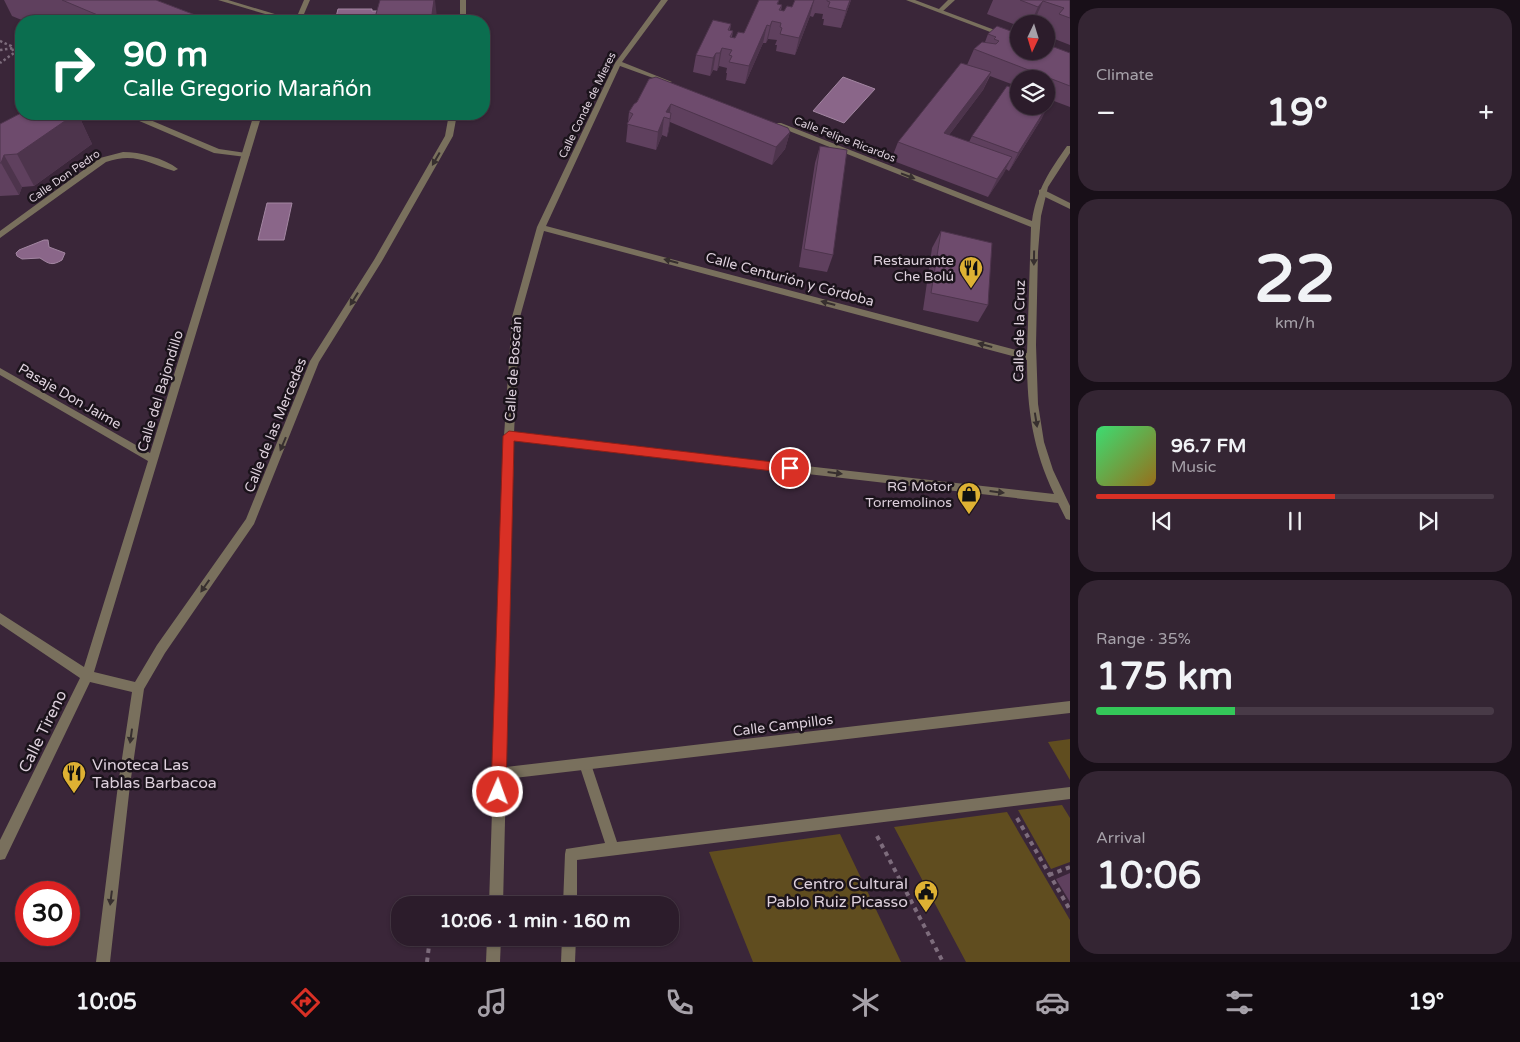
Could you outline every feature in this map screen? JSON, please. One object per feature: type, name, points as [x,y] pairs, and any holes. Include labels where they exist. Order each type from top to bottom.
[{"type":"street","points":[[221,0],[275,15]]},
{"type":"street","points":[[300,15],[308,0]]},
{"type":"street","points":[[463,0],[463,15]]},
{"type":"street","name":"Calle Conde de Mieres","points":[[541,227],[618,62],[656,4],[665,0]]},
{"type":"street","points":[[909,0],[1010,38]]},
{"type":"street","points":[[940,11],[952,0]]},
{"type":"street","points":[[618,62],[677,86]]},
{"type":"street","points":[[147,120],[217,151],[246,155]]},
{"type":"street","name":"Calle del Bajondillo","points":[[87,676],[256,120]]},
{"type":"street","name":"Calle de las Mercedes","points":[[138,688],[161,649],[250,521],[290,428],[314,361],[378,261],[449,136],[452,120]]},
{"type":"street","name":"Calle Felipe Ricardos","points":[[770,122],[1035,225]]},
{"type":"street","name":"Calle de la Cruz","points":[[1070,148],[1042,192],[1035,225],[1032,358],[1033,401],[1040,444],[1061,499],[1070,516]]},
{"type":"street","name":"Calle Don Pedro","points":[[0,235],[103,160],[119,154],[141,155],[174,169]]},
{"type":"street","points":[[1042,192],[1070,206]]},
{"type":"street","name":"Calle Centurión y Córdoba","points":[[541,227],[1032,358]]},
{"type":"street","name":"Calle de Boscán","points":[[496,896],[509,436],[516,317],[541,227]]},
{"type":"street","name":"Pasaje Don Jaime","points":[[0,371],[153,459]]},
{"type":"street","points":[[509,436],[1061,499]]},
{"type":"street","points":[[0,618],[87,676],[138,688],[124,785],[104,962]]},
{"type":"street","name":"Calle Tireno","points":[[0,854],[87,676]]},
{"type":"street","name":"Calle Campillos","points":[[499,774],[1070,707]]},
{"type":"street","points":[[584,764],[613,849]]},
{"type":"street","points":[[570,896],[571,854],[1070,792]]},
{"type":"street","points":[[493,962],[494,946]]},
{"type":"street","points":[[568,962],[569,946]]},
{"type":"path","points":[[0,41],[13,48]]},
{"type":"path","points":[[0,50],[13,48]]},
{"type":"path","points":[[0,63],[14,53],[13,48]]},
{"type":"path","points":[[1006,800],[1070,910]]},
{"type":"path","points":[[869,818],[943,962]]},
{"type":"path","points":[[1049,875],[1070,867]]},
{"type":"path","points":[[427,962],[429,946]]},
{"type":"shaded area","points":[[338,9],[372,9],[372,11],[378,11],[379,15],[336,15]]},
{"type":"shaded area","points":[[843,77],[875,89],[844,123],[813,111]]},
{"type":"shaded area","points":[[267,203],[292,203],[284,240],[258,240]]},
{"type":"shaded area","points":[[48,240],[49,247],[65,253],[62,260],[51,264],[40,258],[22,259],[17,256],[16,253],[19,250]]},
{"type":"shaded area","points":[[1070,739],[1070,780],[1048,742]]},
{"type":"shaded area","points":[[1062,805],[1070,818],[1070,862],[1051,869],[1018,810]]},
{"type":"shaded area","points":[[1007,812],[1070,920],[1070,962],[966,962],[894,827]]},
{"type":"shaded area","points":[[840,834],[901,962],[753,962],[709,852]]},
{"type":"building","points":[[62,0],[156,0],[195,15],[98,15]]},
{"type":"building","points":[[380,0],[434,0],[432,15],[376,15]]},
{"type":"building","points":[[759,0],[779,0],[777,4],[782,5],[779,10],[784,11],[787,6],[792,7],[795,0],[814,0],[799,38],[780,34],[781,23],[772,21],[770,26],[767,25],[749,66],[729,62],[732,56],[729,55],[732,50],[722,48],[720,53],[716,53],[713,58],[696,55],[713,20],[731,24],[728,30],[733,31],[730,37],[735,38],[738,32],[744,33]]},
{"type":"building","points":[[827,0],[850,0],[846,11],[828,7],[830,2]]},
{"type":"building","points":[[1020,0],[1070,0],[1070,18],[1059,14],[1064,8],[1043,1],[1038,7]]},
{"type":"building","points":[[997,26],[1010,31],[1010,60],[1055,60],[1055,47],[1070,53],[1070,86],[1055,80],[1055,70],[1028,70],[974,49],[982,42],[996,44],[999,41],[994,39],[996,37],[988,34]]},
{"type":"building","points":[[961,63],[991,72],[944,133],[1012,157],[997,179],[898,142]]},
{"type":"building","points":[[656,77],[788,128],[790,132],[776,147],[671,104],[666,112],[671,113],[670,119],[664,117],[658,132],[627,124],[633,114],[629,112],[637,102],[649,79]]},
{"type":"building","points":[[1007,86],[1010,87],[1010,115],[1042,115],[1018,153],[972,136]]},
{"type":"building","points":[[15,116],[15,120],[66,120],[17,154],[4,155],[1,163],[0,124]]},
{"type":"building","points":[[820,146],[847,150],[833,255],[804,249]]},
{"type":"building","points":[[941,231],[992,243],[988,305],[931,293]]},
{"type":"place","name":"Restaurante Che Bolú","points":[[971,289]]},
{"type":"place","name":"RG Motor Torremolinos","points":[[969,515]]},
{"type":"place","name":"Vinoteca Las Tablas Barbacoa","points":[[74,794]]},
{"type":"place","name":"Centro Cultural Pablo Ruiz Picasso","points":[[926,913]]},
{"type":"route","points":[[498,792],[509,436],[790,468]]}]
